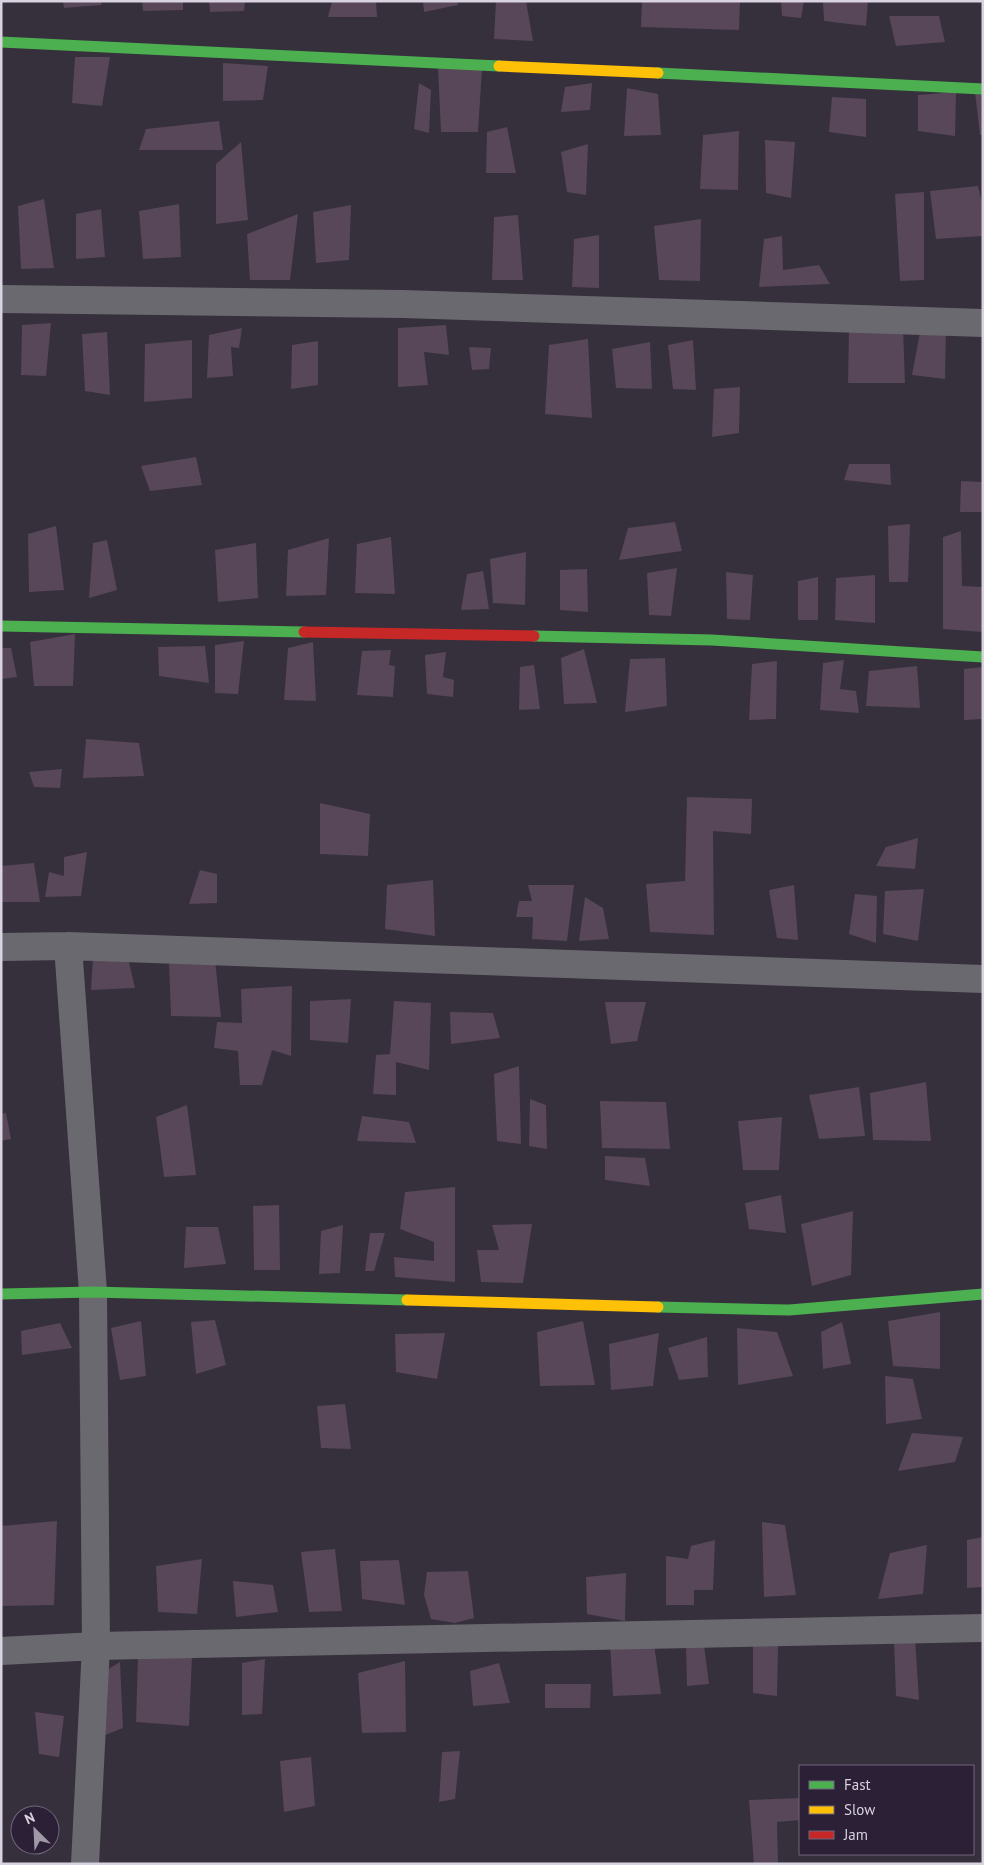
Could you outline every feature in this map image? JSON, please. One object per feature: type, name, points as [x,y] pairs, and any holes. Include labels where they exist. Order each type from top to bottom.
[{"type":"street","points":[[1,42],[983,89]]},
{"type":"street","points":[[1,299],[403,304],[983,323]]},
{"type":"street","points":[[1,626],[712,640],[983,657]]},
{"type":"street","points":[[68,946],[93,1292],[96,1646],[85,1864]]},
{"type":"street","points":[[1,947],[68,946],[983,979]]},
{"type":"street","points":[[1,1294],[93,1292],[789,1310],[983,1294]]},
{"type":"street","points":[[1,1650],[96,1646],[983,1628]]},
{"type":"building","points":[[63,1],[102,1],[101,5],[64,8]]},
{"type":"building","points":[[142,1],[183,1],[183,10],[143,11]]},
{"type":"building","points":[[209,1],[245,1],[244,11],[210,12]]},
{"type":"building","points":[[332,1],[376,1],[377,17],[328,17]]},
{"type":"building","points":[[423,1],[457,1],[458,5],[424,12]]},
{"type":"building","points":[[496,1],[526,1],[533,41],[494,39]]},
{"type":"building","points":[[642,1],[740,1],[739,30],[641,27]]},
{"type":"building","points":[[781,1],[804,1],[801,18],[782,16]]},
{"type":"building","points":[[823,1],[868,1],[866,26],[824,21]]},
{"type":"building","points":[[889,16],[939,16],[945,42],[896,46]]},
{"type":"building","points":[[75,57],[110,57],[102,106],[72,103]]},
{"type":"building","points":[[223,63],[268,66],[263,100],[223,101]]},
{"type":"building","points":[[438,68],[482,69],[478,132],[441,132]]},
{"type":"building","points":[[419,83],[431,90],[429,133],[414,129]]},
{"type":"building","points":[[592,83],[590,110],[561,112],[565,87]]},
{"type":"building","points":[[627,88],[658,94],[661,135],[624,136]]},
{"type":"building","points":[[956,92],[955,136],[918,131],[918,95]]},
{"type":"building","points":[[975,92],[983,93],[983,135],[980,135]]},
{"type":"building","points":[[832,97],[866,99],[866,137],[829,132]]},
{"type":"building","points":[[219,121],[223,150],[139,150],[146,129]]},
{"type":"building","points":[[507,127],[516,173],[486,173],[487,132]]},
{"type":"building","points":[[739,131],[738,190],[700,189],[703,135]]},
{"type":"building","points":[[765,140],[795,142],[791,198],[766,193]]},
{"type":"building","points":[[241,142],[248,220],[216,224],[216,164]]},
{"type":"building","points":[[588,144],[586,195],[567,192],[561,152]]},
{"type":"building","points":[[978,186],[983,207],[983,236],[936,239],[930,191]]},
{"type":"building","points":[[924,192],[924,280],[900,281],[895,194]]},
{"type":"building","points":[[44,199],[54,268],[21,269],[18,206]]},
{"type":"building","points":[[179,204],[181,257],[143,259],[139,211]]},
{"type":"building","points":[[351,205],[349,260],[316,263],[313,212]]},
{"type":"building","points":[[101,209],[105,257],[76,259],[76,214]]},
{"type":"building","points":[[298,214],[290,280],[250,280],[247,234]]},
{"type":"building","points":[[518,215],[523,280],[492,280],[494,217]]},
{"type":"building","points":[[701,219],[700,281],[659,280],[654,226]]},
{"type":"building","points":[[599,235],[599,288],[572,287],[574,239]]},
{"type":"building","points":[[782,236],[783,270],[819,265],[830,284],[759,287],[764,239]]},
{"type":"building","points":[[51,323],[46,376],[21,375],[22,325]]},
{"type":"building","points":[[446,325],[449,355],[424,352],[428,385],[398,387],[398,328]]},
{"type":"building","points":[[242,328],[239,348],[231,347],[233,376],[207,378],[209,335]]},
{"type":"building","points":[[849,328],[903,328],[905,383],[848,383]]},
{"type":"building","points":[[946,331],[945,379],[912,375],[920,332]]},
{"type":"building","points":[[107,332],[110,395],[85,391],[82,334]]},
{"type":"building","points":[[588,339],[592,418],[545,414],[549,345]]},
{"type":"building","points":[[192,340],[192,398],[144,402],[145,344]]},
{"type":"building","points":[[693,340],[696,390],[673,389],[668,345]]},
{"type":"building","points":[[318,341],[318,385],[291,389],[292,345]]},
{"type":"building","points":[[650,342],[652,389],[616,388],[612,349]]},
{"type":"building","points":[[469,347],[491,348],[489,369],[472,370]]},
{"type":"building","points":[[740,387],[739,433],[712,437],[714,389]]},
{"type":"building","points":[[196,457],[202,485],[150,491],[141,466]]},
{"type":"building","points":[[849,464],[890,464],[891,485],[844,480]]},
{"type":"building","points":[[961,481],[983,482],[983,512],[960,512]]},
{"type":"building","points":[[675,522],[682,551],[619,560],[628,528]]},
{"type":"building","points":[[910,524],[908,582],[889,582],[888,526]]},
{"type":"building","points":[[56,526],[64,590],[29,592],[28,534]]},
{"type":"building","points":[[961,531],[962,586],[983,587],[983,632],[943,629],[943,537]]},
{"type":"building","points":[[391,537],[395,594],[355,593],[357,544]]},
{"type":"building","points":[[329,538],[326,595],[286,596],[288,550]]},
{"type":"building","points":[[107,540],[117,590],[89,598],[93,543]]},
{"type":"building","points":[[256,543],[258,598],[218,602],[215,550]]},
{"type":"building","points":[[526,552],[525,605],[493,603],[490,559]]},
{"type":"building","points":[[677,568],[671,616],[649,615],[647,573]]},
{"type":"building","points":[[587,569],[588,612],[560,610],[560,570]]},
{"type":"building","points":[[483,571],[489,609],[461,610],[467,574]]},
{"type":"building","points":[[726,572],[753,575],[750,620],[727,619]]},
{"type":"building","points":[[875,575],[875,623],[835,620],[836,578]]},
{"type":"building","points":[[818,577],[818,620],[798,620],[798,581]]},
{"type":"building","points":[[75,634],[73,686],[34,686],[30,642]]},
{"type":"building","points":[[244,641],[238,694],[215,693],[215,645]]},
{"type":"building","points":[[313,642],[316,701],[284,700],[288,648]]},
{"type":"building","points":[[205,646],[209,683],[159,676],[158,647]]},
{"type":"building","points":[[1,648],[11,648],[17,677],[1,679]]},
{"type":"building","points":[[584,649],[597,703],[564,704],[561,658]]},
{"type":"building","points":[[391,650],[389,665],[395,666],[393,697],[357,695],[362,651]]},
{"type":"building","points":[[446,652],[443,677],[454,680],[453,697],[427,694],[425,655]]},
{"type":"building","points":[[665,658],[667,706],[625,712],[630,659]]},
{"type":"building","points":[[844,660],[840,689],[856,691],[859,713],[820,710],[823,663]]},
{"type":"building","points":[[777,661],[776,719],[749,720],[752,664]]},
{"type":"building","points":[[534,665],[540,709],[519,710],[520,667]]},
{"type":"building","points":[[917,666],[920,708],[866,706],[869,671]]},
{"type":"building","points":[[983,667],[983,719],[964,720],[964,669]]},
{"type":"building","points":[[86,739],[139,743],[144,776],[83,778]]},
{"type":"building","points":[[62,769],[60,788],[34,787],[29,772]]},
{"type":"building","points":[[687,797],[752,799],[751,834],[713,831],[714,935],[650,932],[646,884],[685,881]]},
{"type":"building","points":[[320,803],[370,814],[368,856],[320,854]]},
{"type":"building","points":[[918,838],[915,869],[876,866],[886,847]]},
{"type":"building","points":[[87,852],[81,896],[45,897],[49,872],[64,876],[64,857]]},
{"type":"building","points":[[34,863],[40,902],[1,902],[1,866]]},
{"type":"building","points":[[200,870],[217,874],[217,903],[189,904]]},
{"type":"building","points":[[433,880],[435,936],[385,929],[387,885]]},
{"type":"building","points":[[528,885],[574,885],[567,941],[532,939],[533,917],[516,917],[519,901],[532,901]]},
{"type":"building","points":[[794,885],[798,940],[777,938],[769,890]]},
{"type":"building","points":[[924,889],[918,941],[883,934],[885,891]]},
{"type":"building","points":[[855,894],[877,896],[876,943],[849,934]]},
{"type":"building","points":[[585,897],[603,908],[609,939],[579,941]]},
{"type":"building","points":[[93,957],[128,958],[135,988],[91,990]]},
{"type":"building","points":[[215,960],[221,1017],[171,1016],[169,961]]},
{"type":"building","points":[[292,986],[291,1056],[272,1050],[262,1085],[240,1085],[238,1051],[214,1048],[217,1022],[242,1023],[241,989]]},
{"type":"building","points":[[351,999],[348,1043],[310,1040],[310,1001]]},
{"type":"building","points":[[394,1001],[431,1003],[429,1070],[396,1062],[396,1095],[373,1094],[376,1055],[390,1054]]},
{"type":"building","points":[[605,1002],[646,1002],[637,1041],[611,1044]]},
{"type":"building","points":[[450,1012],[493,1013],[500,1038],[451,1044]]},
{"type":"building","points":[[519,1066],[521,1144],[497,1141],[494,1074]]},
{"type":"building","points":[[926,1082],[931,1141],[873,1140],[870,1093]]},
{"type":"building","points":[[859,1087],[865,1136],[819,1139],[809,1095]]},
{"type":"building","points":[[530,1099],[546,1105],[547,1149],[529,1146]]},
{"type":"building","points":[[600,1101],[666,1102],[670,1149],[602,1148]]},
{"type":"building","points":[[187,1105],[196,1175],[164,1177],[156,1117]]},
{"type":"building","points":[[6,1113],[11,1139],[1,1141],[1,1114]]},
{"type":"building","points":[[362,1116],[409,1122],[416,1143],[357,1141]]},
{"type":"building","points":[[782,1117],[779,1170],[743,1170],[738,1121]]},
{"type":"building","points":[[605,1156],[645,1158],[650,1186],[605,1180]]},
{"type":"building","points":[[455,1187],[455,1282],[395,1277],[394,1257],[434,1261],[434,1242],[400,1229],[405,1192]]},
{"type":"building","points":[[781,1195],[786,1233],[749,1229],[745,1203]]},
{"type":"building","points":[[279,1205],[280,1270],[254,1270],[253,1206]]},
{"type":"building","points":[[853,1211],[851,1275],[812,1286],[801,1224]]},
{"type":"building","points":[[532,1224],[523,1283],[481,1282],[477,1250],[499,1250],[492,1225]]},
{"type":"building","points":[[343,1225],[340,1273],[319,1274],[321,1231]]},
{"type":"building","points":[[186,1227],[218,1227],[226,1264],[184,1268]]},
{"type":"building","points":[[370,1233],[385,1233],[374,1271],[365,1271]]},
{"type":"building","points":[[940,1312],[940,1369],[893,1366],[888,1321]]},
{"type":"building","points":[[215,1320],[226,1365],[196,1374],[191,1322]]},
{"type":"building","points":[[141,1321],[146,1376],[120,1380],[111,1328]]},
{"type":"building","points":[[583,1321],[595,1385],[540,1386],[537,1332]]},
{"type":"building","points":[[842,1322],[851,1364],[823,1369],[821,1332]]},
{"type":"building","points":[[60,1323],[72,1348],[22,1355],[21,1331]]},
{"type":"building","points":[[737,1328],[777,1332],[793,1376],[738,1385]]},
{"type":"building","points":[[445,1333],[437,1379],[396,1372],[395,1334]]},
{"type":"building","points":[[659,1333],[653,1386],[611,1390],[609,1344]]},
{"type":"building","points":[[707,1337],[708,1377],[679,1380],[668,1348]]},
{"type":"building","points":[[885,1376],[913,1379],[922,1419],[886,1424]]},
{"type":"building","points":[[345,1404],[351,1449],[321,1448],[317,1406]]},
{"type":"building","points":[[912,1433],[963,1437],[955,1462],[898,1471]]},
{"type":"building","points":[[57,1521],[54,1605],[1,1606],[1,1526]]},
{"type":"building","points":[[762,1522],[785,1525],[796,1595],[764,1597]]},
{"type":"building","points":[[983,1537],[983,1587],[967,1588],[967,1540]]},
{"type":"building","points":[[715,1540],[713,1590],[694,1590],[694,1605],[666,1605],[666,1556],[688,1559],[691,1546]]},
{"type":"building","points":[[927,1545],[923,1594],[878,1599],[890,1553]]},
{"type":"building","points":[[335,1549],[342,1611],[309,1612],[301,1552]]},
{"type":"building","points":[[202,1559],[197,1614],[158,1612],[156,1566]]},
{"type":"building","points":[[399,1560],[405,1605],[362,1599],[360,1561]]},
{"type":"building","points":[[468,1571],[474,1618],[455,1623],[431,1619],[424,1595],[427,1572]]},
{"type":"building","points":[[626,1573],[625,1621],[587,1614],[586,1577]]},
{"type":"building","points":[[233,1581],[273,1585],[278,1612],[236,1617]]},
{"type":"building","points":[[915,1637],[919,1700],[896,1696],[894,1641]]},
{"type":"building","points":[[610,1643],[654,1644],[661,1694],[613,1696]]},
{"type":"building","points":[[753,1644],[778,1645],[777,1696],[753,1693]]},
{"type":"building","points":[[704,1645],[709,1684],[687,1686],[686,1646]]},
{"type":"building","points":[[138,1656],[192,1656],[189,1726],[136,1722]]},
{"type":"building","points":[[265,1659],[262,1714],[242,1715],[242,1663]]},
{"type":"building","points":[[405,1661],[406,1732],[362,1733],[358,1673]]},
{"type":"building","points":[[120,1662],[123,1728],[103,1736],[105,1671]]},
{"type":"building","points":[[499,1663],[510,1703],[473,1706],[470,1671]]},
{"type":"building","points":[[545,1684],[591,1684],[590,1708],[545,1708]]},
{"type":"building","points":[[35,1712],[64,1716],[59,1757],[39,1754]]},
{"type":"building","points":[[460,1751],[455,1799],[439,1802],[442,1752]]},
{"type":"building","points":[[311,1757],[315,1806],[284,1812],[280,1761]]},
{"type":"building","points":[[799,1798],[799,1820],[777,1822],[778,1864],[754,1864],[749,1800]]},
{"type":"traffic: fast","points":[[1,42],[499,66]]},
{"type":"traffic: fast","points":[[658,73],[983,89]]},
{"type":"traffic: fast","points":[[1,626],[304,632]]},
{"type":"traffic: fast","points":[[534,636],[712,640],[983,657]]},
{"type":"traffic: fast","points":[[1,1294],[93,1292],[407,1300]]},
{"type":"traffic: fast","points":[[658,1307],[789,1310],[983,1294]]},
{"type":"traffic: slow","points":[[499,66],[658,73]]},
{"type":"traffic: slow","points":[[407,1300],[658,1307]]},
{"type":"traffic: jam","points":[[304,632],[534,636]]}]
